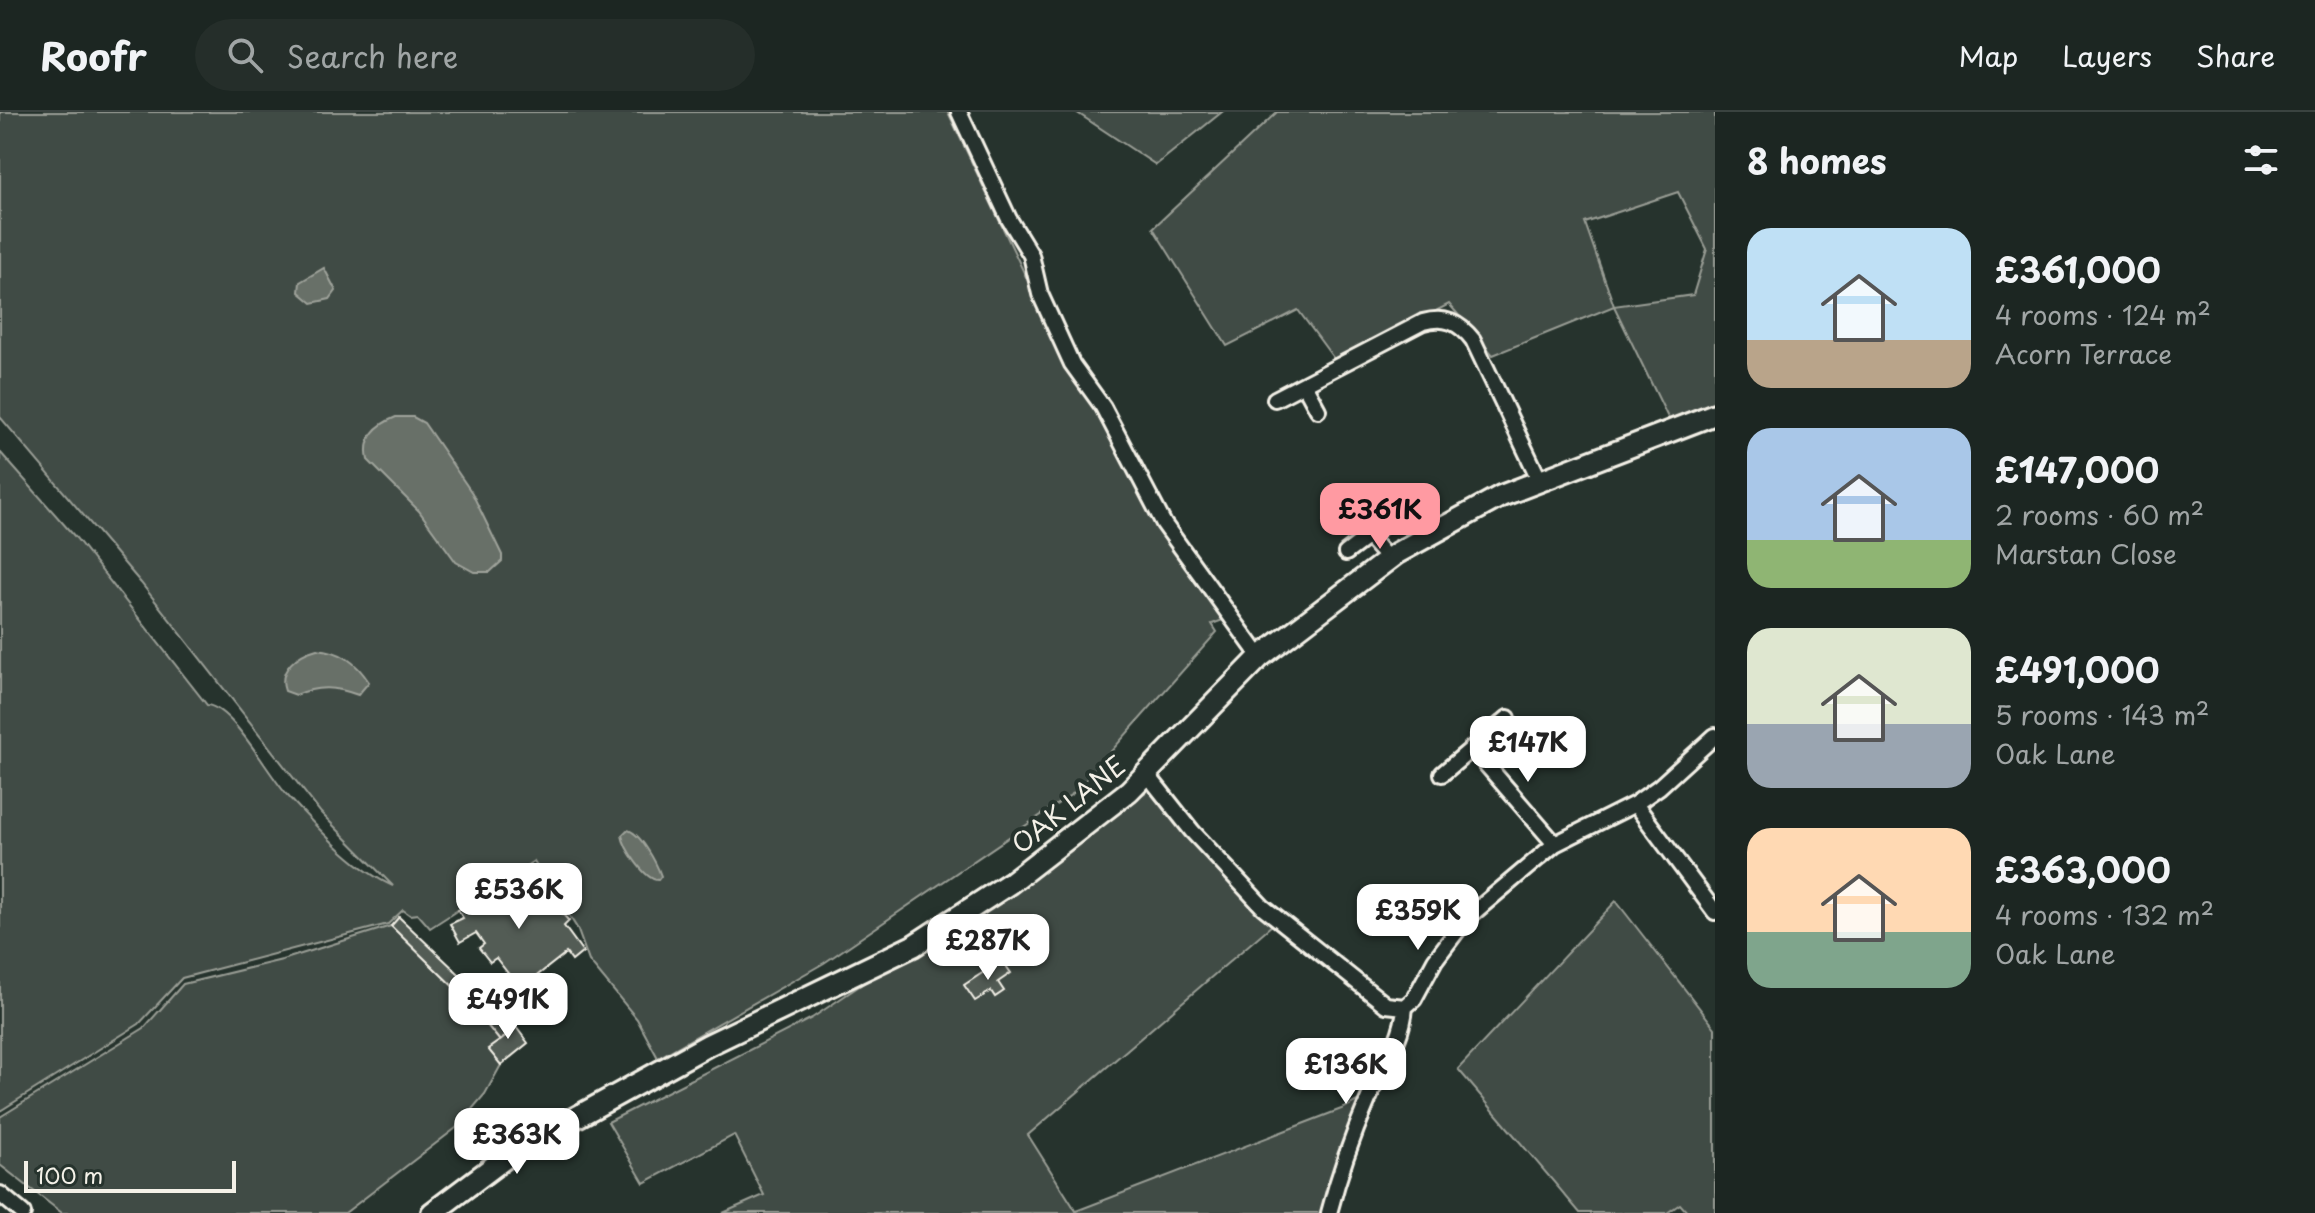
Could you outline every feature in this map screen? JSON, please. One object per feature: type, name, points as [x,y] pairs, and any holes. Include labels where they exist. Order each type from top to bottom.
[{"type":"street","points":[[959,112],[1009,219],[1031,255],[1040,294],[1072,364],[1103,407],[1164,524],[1260,657]]},
{"type":"street","points":[[1275,399],[1423,322],[1442,318],[1463,327],[1473,340],[1540,481]]},
{"type":"street","points":[[1305,386],[1318,410]]},
{"type":"street","name":"OAK LANE","points":[[432,1213],[513,1152],[708,1045],[913,946],[1010,883],[1094,820],[1147,774],[1260,657],[1388,559],[1469,512],[1540,481],[1715,414]]},
{"type":"street","points":[[1346,553],[1391,519]]},
{"type":"street","points":[[1368,536],[1388,559]]},
{"type":"street","points":[[1442,774],[1508,718]]},
{"type":"street","points":[[1329,1213],[1340,1172],[1368,1101],[1402,1030],[1405,1007],[1414,999],[1435,960],[1466,919],[1555,844],[1635,804],[1659,787],[1715,736]]},
{"type":"street","points":[[1472,748],[1555,844]]},
{"type":"street","points":[[1147,774],[1192,831],[1263,907],[1386,1005],[1405,1007]]},
{"type":"street","points":[[1635,804],[1715,912]]},
{"type":"street","points":[[0,1194],[23,1213]]},
{"type":"shaded area","points":[[0,112],[948,112],[1071,372],[1085,392],[1156,524],[1223,620],[1212,624],[1217,632],[1075,792],[824,963],[658,1058],[637,1019],[589,961],[577,928],[534,861],[430,928],[418,914],[410,915],[403,910],[388,924],[182,978],[139,1024],[0,1111],[0,452],[76,538],[207,705],[228,717],[239,729],[287,795],[350,858],[393,886],[321,813],[141,583],[0,417]]},
{"type":"shaded area","points":[[1076,112],[1222,112],[1156,165]]},
{"type":"shaded area","points":[[1277,112],[1715,112],[1715,406],[1671,424],[1614,306],[1493,355],[1449,304],[1337,363],[1298,310],[1227,346],[1153,228]],"holes":[[[1678,192],[1707,249],[1693,295],[1614,306],[1585,223]]]},
{"type":"shaded area","points":[[324,268],[336,291],[330,299],[312,303],[299,292],[300,282]]},
{"type":"shaded area","points":[[396,417],[413,417],[424,423],[472,493],[502,555],[502,561],[490,572],[474,572],[456,562],[419,511],[368,460],[369,438],[382,424]]},
{"type":"shaded area","points":[[317,649],[341,655],[359,669],[369,682],[358,695],[327,688],[296,695],[285,691],[283,683],[287,669],[296,659]]},
{"type":"shaded area","points":[[1149,790],[1272,925],[1028,1135],[1076,1211],[1359,1100],[1324,1213],[723,1213],[764,1195],[734,1135],[644,1183],[608,1122],[812,1018]]},
{"type":"shaded area","points":[[627,830],[647,848],[661,876],[658,880],[647,875],[631,855],[622,835]]},
{"type":"shaded area","points":[[1616,901],[1715,1028],[1715,1213],[1688,1213],[1680,1204],[1667,1213],[1580,1213],[1458,1069]]},
{"type":"shaded area","points":[[391,926],[467,1000],[500,1041],[501,1065],[485,1094],[456,1128],[345,1213],[62,1213],[0,1165],[0,1117],[144,1028],[183,984],[282,960]]},
{"type":"building","points":[[529,874],[539,878],[536,884],[569,921],[564,926],[583,952],[572,961],[566,953],[529,982],[527,979],[518,986],[496,958],[490,962],[479,948],[484,944],[476,933],[460,942],[450,924],[463,918],[458,910],[475,898],[484,910]]},
{"type":"building","points":[[399,917],[478,992],[509,1034],[500,1041],[467,1000],[391,926]]},
{"type":"building","points":[[1002,960],[1011,973],[998,982],[1004,991],[995,997],[991,991],[975,1001],[964,985]]},
{"type":"building","points":[[504,1011],[528,1043],[501,1065],[488,1049],[509,1034],[496,1017]]}]
